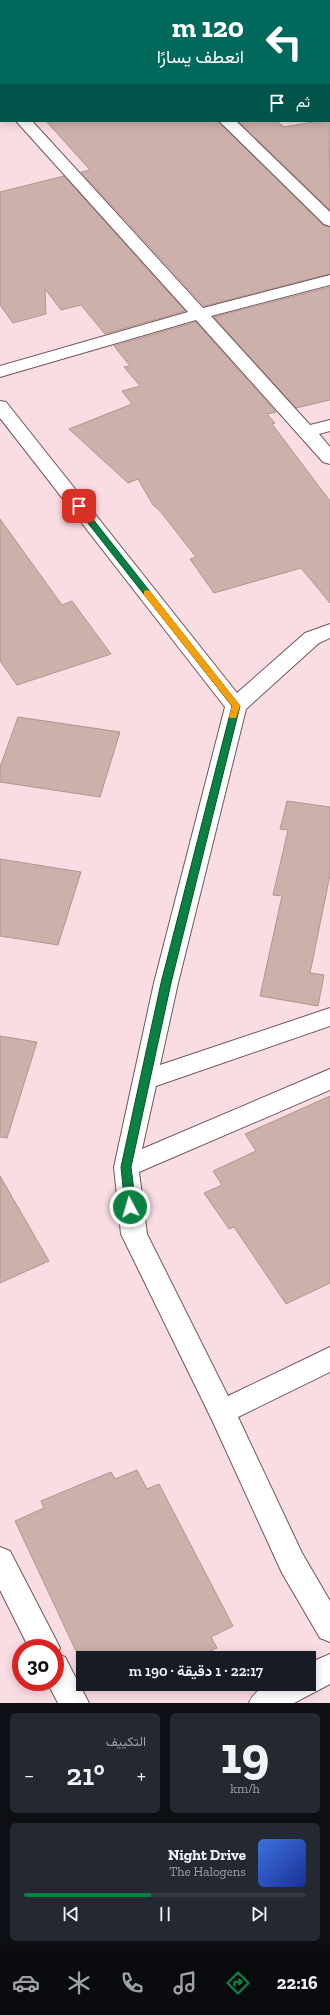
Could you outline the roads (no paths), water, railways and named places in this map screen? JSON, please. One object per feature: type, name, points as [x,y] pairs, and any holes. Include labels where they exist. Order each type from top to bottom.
[{"type":"street","points":[[25,122],[330,458]]},
{"type":"street","points":[[228,122],[330,221]]},
{"type":"street","points":[[0,372],[199,314],[330,280]]},
{"type":"street","points":[[0,406],[236,706]]},
{"type":"street","points":[[307,432],[330,426]]},
{"type":"street","points":[[330,631],[312,638],[236,706],[166,983],[126,1167],[134,1234],[222,1412],[292,1563],[330,1628]]},
{"type":"street","points":[[146,1080],[330,1017]]},
{"type":"street","points":[[126,1167],[330,1079]]},
{"type":"street","points":[[222,1412],[330,1359]]},
{"type":"street","points":[[0,1561],[40,1639]]},
{"type":"street","points":[[316,1675],[330,1668]]},
{"type":"street","points":[[64,1684],[74,1703]]},
{"type":"street","points":[[264,1703],[287,1691]]}]
